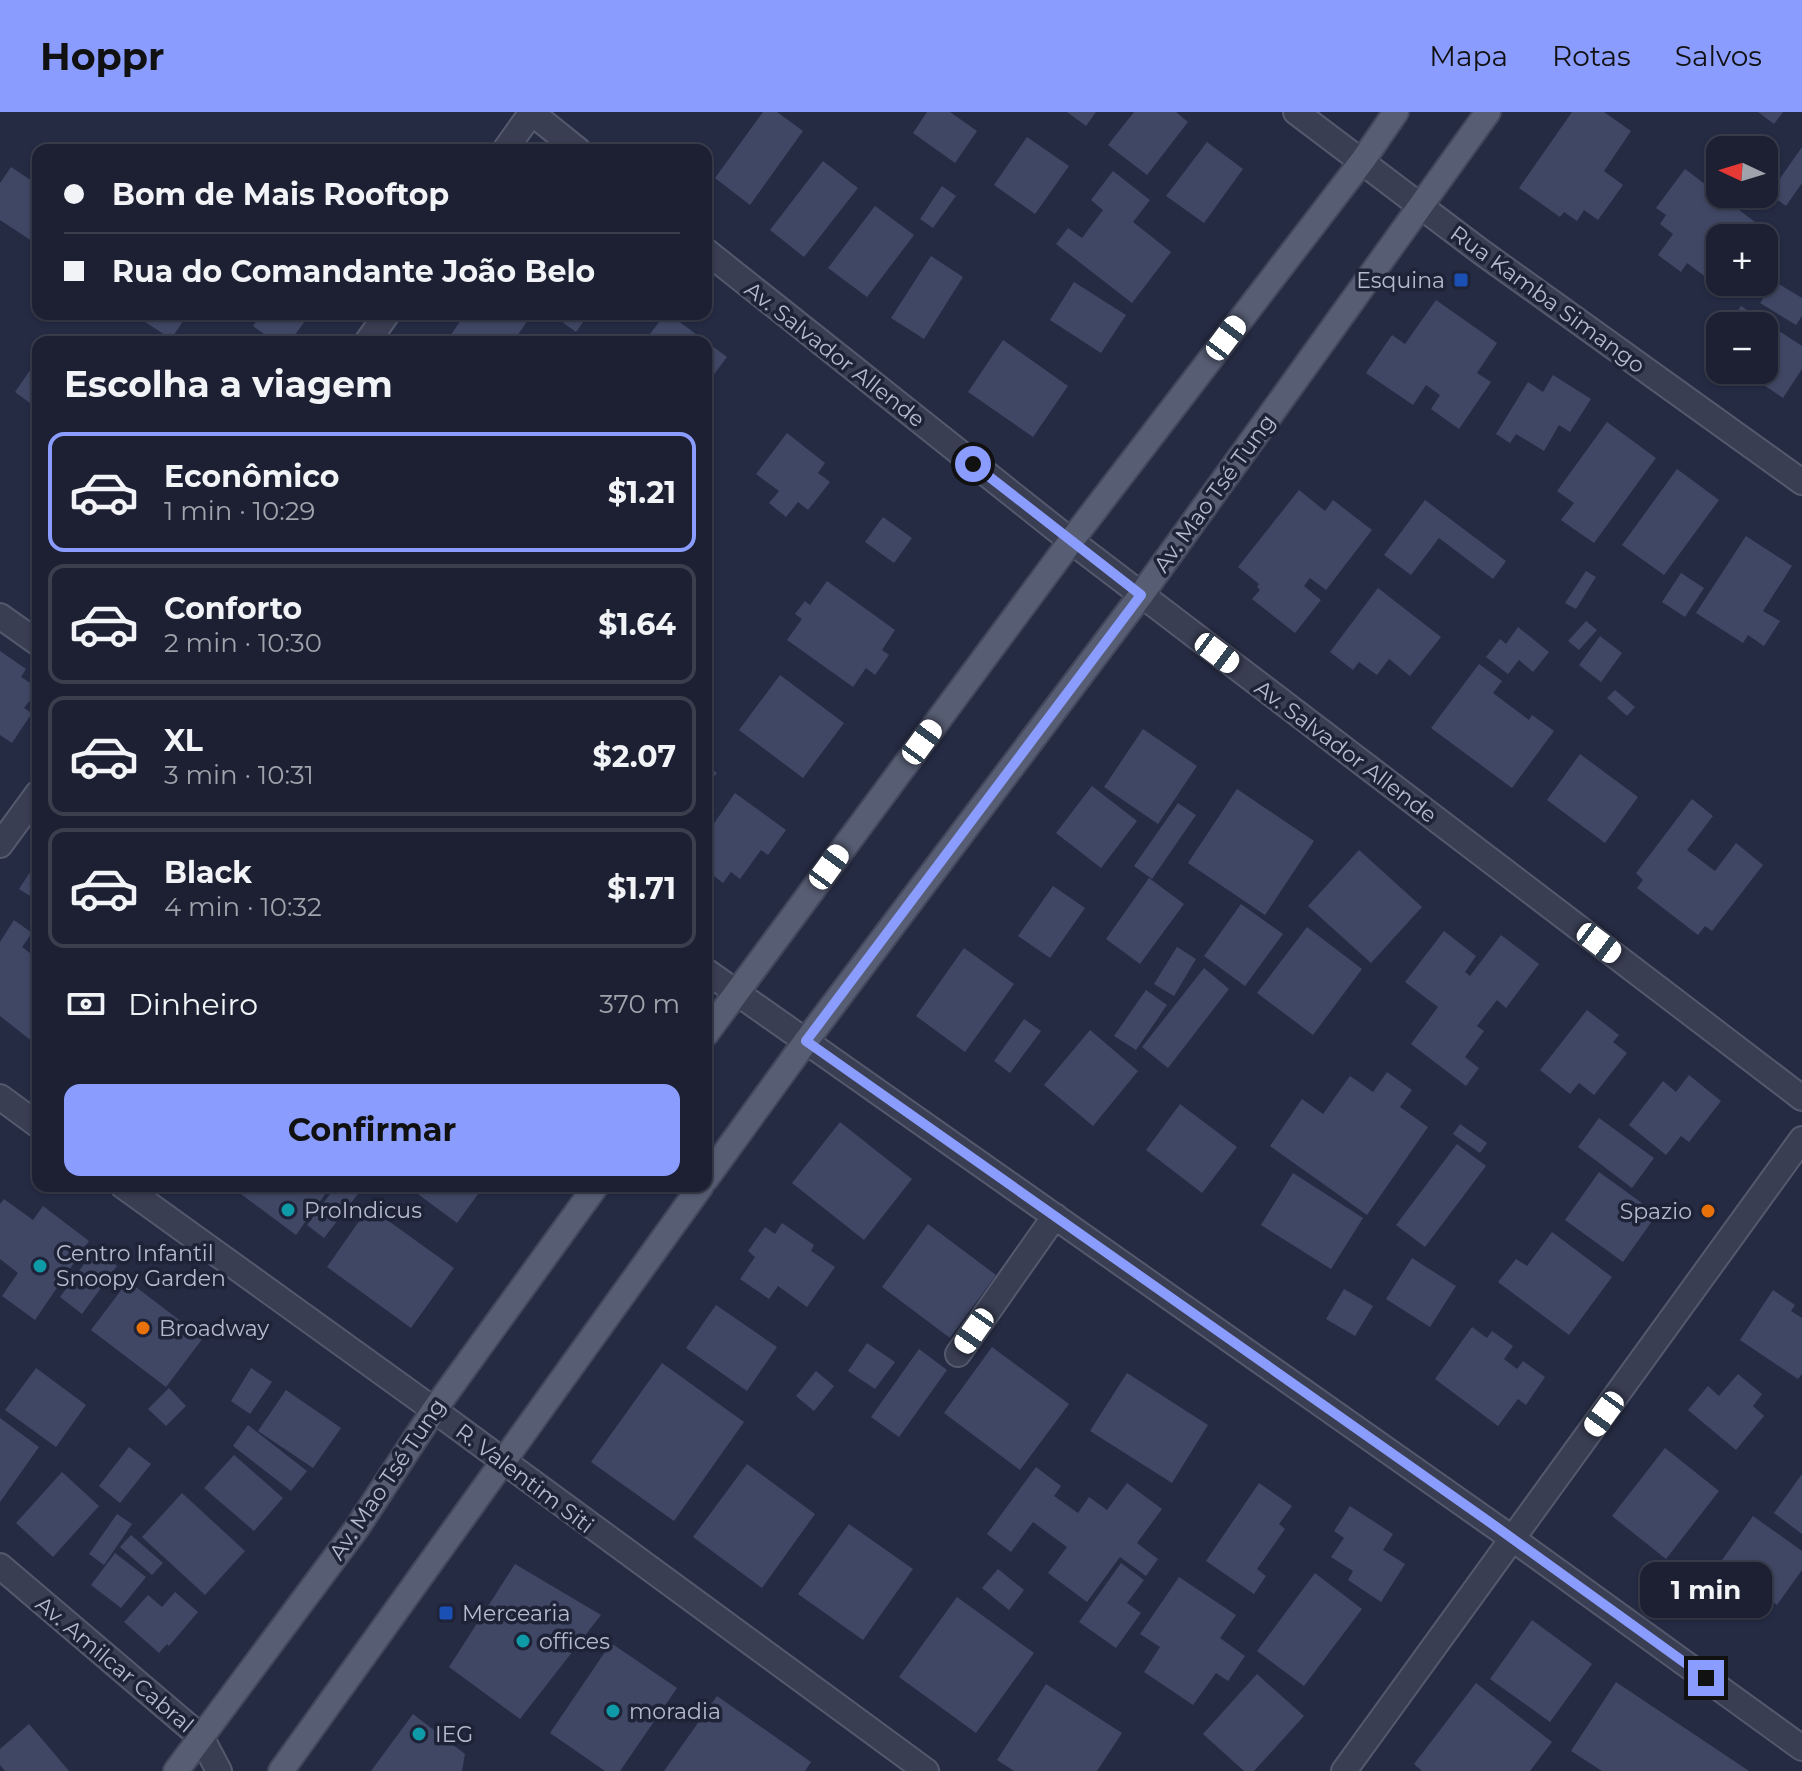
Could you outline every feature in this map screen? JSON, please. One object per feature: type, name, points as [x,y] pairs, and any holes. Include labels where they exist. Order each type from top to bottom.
[{"type":"main road","points":[[712,1026],[1071,541],[1363,160],[1396,112]]},
{"type":"main road","name":"Av. Mao Tsé Tung","points":[[712,1171],[1141,595],[1488,112]]},
{"type":"main road","name":"Av. Mao Tsé Tung","points":[[176,1771],[357,1528],[434,1410],[592,1192]]},
{"type":"main road","points":[[281,1771],[697,1192]]},
{"type":"street","points":[[509,144],[532,112],[571,144]]},
{"type":"street","name":"Rua Kamba Simango","points":[[1296,112],[1480,251],[1802,482]]},
{"type":"street","name":"Av. Salvador Allende","points":[[712,256],[1071,541],[1802,1098]]},
{"type":"street","points":[[0,616],[32,639]]},
{"type":"street","points":[[0,845],[32,801]]},
{"type":"street","points":[[712,975],[1513,1539],[1802,1748]]},
{"type":"street","points":[[0,1097],[32,1121]]},
{"type":"street","points":[[1344,1771],[1802,1139]]},
{"type":"street","name":"R. Valentim Siti","points":[[131,1192],[926,1771]]},
{"type":"street","points":[[958,1354],[1055,1216]]},
{"type":"street","name":"Av. Amilcar Cabral","points":[[0,1566],[201,1737],[219,1771]]},
{"type":"building","points":[[763,112],[777,112],[803,131],[750,205],[715,178]]},
{"type":"building","points":[[927,112],[950,112],[977,131],[955,163],[913,133]]},
{"type":"building","points":[[1067,112],[1096,112],[1086,126]]},
{"type":"building","points":[[1134,112],[1176,112],[1188,122],[1147,175],[1108,145]]},
{"type":"building","points":[[1572,112],[1604,112],[1631,131],[1604,171],[1623,185],[1598,220],[1584,210],[1577,221],[1564,212],[1560,217],[1519,188]]},
{"type":"building","points":[[1758,112],[1783,112],[1774,124]]},
{"type":"building","points":[[1027,137],[1069,166],[1035,214],[994,185]]},
{"type":"building","points":[[1207,142],[1243,169],[1204,223],[1166,196]]},
{"type":"building","points":[[1802,147],[1802,183],[1786,206],[1778,200],[1778,181]]},
{"type":"building","points":[[823,161],[858,188],[804,257],[770,230]]},
{"type":"building","points":[[11,167],[32,181],[32,241],[0,220],[0,183]]},
{"type":"building","points":[[1685,169],[1706,185],[1706,208],[1737,208],[1755,222],[1706,224],[1706,277],[1687,263],[1681,272],[1658,255],[1673,234],[1660,224],[1666,215],[1656,208]]},
{"type":"building","points":[[1113,171],[1150,200],[1133,222],[1171,252],[1132,303],[1056,244],[1068,228],[1082,238],[1103,210],[1091,200]]},
{"type":"building","points":[[942,186],[956,196],[933,228],[920,219]]},
{"type":"building","points":[[875,206],[914,235],[867,297],[828,268]]},
{"type":"building","points":[[931,256],[963,277],[924,339],[891,318]]},
{"type":"building","points":[[1074,282],[1126,315],[1101,353],[1050,320]]},
{"type":"building","points":[[1778,283],[1802,298],[1802,316],[1796,325],[1760,303],[1764,296],[1778,296]]},
{"type":"building","points":[[1436,300],[1497,343],[1477,373],[1491,382],[1459,429],[1431,409],[1440,395],[1426,385],[1413,405],[1366,373],[1392,335],[1405,344]]},
{"type":"building","points":[[142,320],[184,320],[173,336],[166,336]]},
{"type":"building","points":[[257,320],[306,320],[294,336],[267,336],[253,326]]},
{"type":"building","points":[[461,320],[528,320],[517,336],[450,336]]},
{"type":"building","points":[[559,320],[585,320],[576,332]]},
{"type":"building","points":[[660,320],[677,320],[699,336],[648,336]]},
{"type":"building","points":[[1778,330],[1802,346],[1802,369],[1783,398],[1762,384],[1778,384]]},
{"type":"building","points":[[1003,340],[1068,386],[1033,437],[968,392]]},
{"type":"building","points":[[712,346],[727,357],[712,377]]},
{"type":"building","points":[[32,367],[32,405],[15,392]]},
{"type":"building","points":[[1553,375],[1591,399],[1570,432],[1559,425],[1544,451],[1516,434],[1510,443],[1496,434],[1528,382],[1543,392]]},
{"type":"building","points":[[1607,422],[1656,458],[1594,543],[1561,520],[1574,503],[1557,491]]},
{"type":"building","points":[[787,433],[825,463],[818,473],[830,482],[808,510],[798,502],[786,517],[769,503],[779,491],[756,474]]},
{"type":"building","points":[[1677,469],[1719,500],[1664,575],[1622,545]]},
{"type":"building","points":[[1299,490],[1325,511],[1333,500],[1372,530],[1326,590],[1310,578],[1304,586],[1321,600],[1295,633],[1252,599],[1260,590],[1257,587],[1259,584],[1238,567]]},
{"type":"building","points":[[1425,500],[1506,561],[1493,579],[1439,538],[1411,575],[1384,555]]},
{"type":"building","points":[[883,517],[912,538],[894,563],[865,542]]},
{"type":"building","points":[[1746,536],[1792,566],[1763,611],[1780,621],[1764,646],[1748,635],[1743,643],[1696,613]]},
{"type":"building","points":[[1586,571],[1596,577],[1576,609],[1565,603]]},
{"type":"building","points":[[1681,573],[1704,588],[1685,617],[1662,602]]},
{"type":"building","points":[[827,581],[895,630],[882,650],[889,655],[875,675],[866,668],[853,687],[787,640],[802,619],[795,614],[805,601],[810,605]]},
{"type":"building","points":[[1378,588],[1441,637],[1410,676],[1389,659],[1377,675],[1359,662],[1353,670],[1330,652]]},
{"type":"building","points":[[1586,621],[1597,630],[1579,650],[1568,641]]},
{"type":"building","points":[[1518,627],[1549,652],[1533,672],[1519,660],[1508,674],[1486,657],[1500,639],[1506,644]]},
{"type":"building","points":[[1600,636],[1622,653],[1601,682],[1579,665]]},
{"type":"building","points":[[0,651],[26,669],[21,677],[32,684],[32,700],[24,708],[32,713],[12,743],[0,735]]},
{"type":"building","points":[[1479,664],[1502,681],[1493,693],[1529,720],[1532,715],[1554,731],[1512,788],[1431,728]]},
{"type":"building","points":[[780,675],[844,723],[803,778],[739,730]]},
{"type":"building","points":[[1615,690],[1635,707],[1627,716],[1607,698]]},
{"type":"building","points":[[1143,729],[1197,766],[1158,824],[1104,787]]},
{"type":"building","points":[[1580,754],[1638,797],[1605,843],[1547,800]]},
{"type":"building","points":[[1092,786],[1137,821],[1101,868],[1056,833]]},
{"type":"building","points":[[1237,789],[1314,841],[1265,915],[1188,863]]},
{"type":"building","points":[[735,793],[786,830],[768,855],[761,850],[740,879],[731,872],[723,883],[712,875],[712,826]]},
{"type":"building","points":[[1692,799],[1713,816],[1687,850],[1715,871],[1736,843],[1763,865],[1712,931],[1705,926],[1698,935],[1637,888],[1643,880],[1636,873]]},
{"type":"building","points":[[1178,803],[1196,815],[1152,879],[1134,866]]},
{"type":"building","points":[[1359,850],[1422,907],[1371,963],[1308,906]]},
{"type":"building","points":[[32,869],[32,897],[19,889]]},
{"type":"building","points":[[1149,878],[1184,904],[1140,964],[1106,939]]},
{"type":"building","points":[[1053,886],[1085,908],[1050,958],[1018,936]]},
{"type":"building","points":[[1241,904],[1283,934],[1245,986],[1204,956]]},
{"type":"building","points":[[14,920],[32,933],[22,947],[32,954],[32,1041],[0,1016],[0,942]]},
{"type":"building","points":[[1307,927],[1362,969],[1313,1035],[1257,993]]},
{"type":"building","points":[[1444,931],[1476,956],[1465,972],[1470,976],[1501,935],[1539,964],[1506,1008],[1497,1000],[1477,1026],[1484,1031],[1465,1057],[1479,1068],[1466,1086],[1411,1044],[1438,1007],[1405,982]]},
{"type":"building","points":[[1177,947],[1196,959],[1174,996],[1154,984]]},
{"type":"building","points":[[964,948],[1014,984],[965,1052],[916,1016]]},
{"type":"building","points":[[1204,968],[1229,989],[1168,1068],[1142,1047]]},
{"type":"building","points":[[1146,990],[1167,1005],[1136,1050],[1114,1036]]},
{"type":"building","points":[[1587,1010],[1619,1035],[1613,1042],[1627,1053],[1594,1095],[1579,1083],[1570,1094],[1540,1070]]},
{"type":"building","points":[[1024,1019],[1041,1031],[1010,1073],[994,1061]]},
{"type":"building","points":[[1090,1030],[1138,1071],[1093,1126],[1044,1085]]},
{"type":"building","points":[[1387,1072],[1412,1090],[1400,1107],[1428,1127],[1367,1215],[1270,1146],[1302,1099],[1323,1114],[1350,1076],[1373,1092]]},
{"type":"building","points":[[1689,1075],[1721,1101],[1689,1142],[1681,1136],[1666,1155],[1629,1125],[1663,1081],[1676,1092]]},
{"type":"building","points":[[1180,1104],[1237,1147],[1202,1193],[1146,1150]]},
{"type":"building","points":[[1599,1118],[1654,1158],[1632,1188],[1578,1147]]},
{"type":"building","points":[[840,1122],[912,1179],[864,1240],[792,1183]]},
{"type":"building","points":[[1460,1124],[1487,1143],[1480,1153],[1453,1134]]},
{"type":"building","points":[[1457,1144],[1486,1166],[1425,1247],[1396,1225]]},
{"type":"building","points":[[1599,1172],[1657,1214],[1623,1262],[1565,1220]]},
{"type":"building","points":[[1293,1173],[1363,1218],[1331,1269],[1261,1225]]},
{"type":"building","name":"ProIndicus","points":[[238,1192],[327,1192],[296,1235]]},
{"type":"building","points":[[332,1192],[359,1192],[324,1238],[307,1225]]},
{"type":"building","points":[[415,1192],[480,1192],[457,1223]]},
{"type":"building","name":"Centro Infantil Snoopy Garden","points":[[4,1199],[33,1220],[43,1206],[89,1241],[35,1320],[2,1296],[18,1273],[0,1259],[0,1204]]},
{"type":"building","points":[[369,1207],[454,1268],[411,1328],[327,1267]]},
{"type":"building","points":[[782,1223],[814,1245],[811,1251],[835,1267],[807,1307],[778,1286],[769,1299],[740,1279],[755,1257],[748,1251],[765,1227],[775,1234]]},
{"type":"building","points":[[928,1224],[996,1275],[950,1338],[882,1287]]},
{"type":"building","points":[[1552,1232],[1612,1277],[1569,1335],[1498,1282],[1516,1259],[1527,1266]]},
{"type":"building","points":[[95,1249],[117,1266],[82,1314],[60,1297]]},
{"type":"building","points":[[1412,1258],[1456,1286],[1430,1327],[1386,1299]]},
{"type":"building","points":[[128,1281],[203,1338],[166,1387],[91,1330]]},
{"type":"building","points":[[1344,1289],[1373,1306],[1355,1336],[1326,1319]]},
{"type":"building","points":[[1773,1290],[1795,1305],[1791,1311],[1802,1318],[1802,1374],[1798,1379],[1740,1340]]},
{"type":"building","points":[[716,1305],[777,1347],[747,1391],[686,1348]]},
{"type":"building","points":[[1472,1327],[1487,1338],[1492,1331],[1513,1346],[1504,1359],[1517,1369],[1523,1361],[1545,1377],[1526,1405],[1518,1399],[1498,1426],[1435,1379]]},
{"type":"building","points":[[867,1343],[895,1362],[875,1389],[848,1371]]},
{"type":"building","points":[[992,1347],[1069,1404],[1020,1470],[944,1413]]},
{"type":"building","points":[[919,1349],[947,1370],[899,1437],[871,1417]]},
{"type":"building","points":[[662,1363],[744,1422],[674,1521],[591,1462]]},
{"type":"building","points":[[36,1368],[86,1405],[56,1447],[5,1410]]},
{"type":"building","points":[[251,1368],[272,1382],[250,1414],[231,1401]]},
{"type":"building","points":[[816,1371],[834,1386],[814,1411],[796,1396]]},
{"type":"building","points":[[1127,1373],[1208,1425],[1172,1483],[1090,1431]]},
{"type":"building","points":[[1738,1374],[1762,1394],[1753,1406],[1764,1416],[1736,1450],[1688,1410],[1708,1386],[1719,1396]]},
{"type":"building","points":[[169,1388],[186,1406],[166,1426],[148,1409]]},
{"type":"building","points":[[286,1390],[341,1428],[313,1468],[258,1431]]},
{"type":"building","points":[[0,1418],[39,1447],[0,1502]]},
{"type":"building","points":[[248,1425],[307,1471],[291,1491],[233,1446]]},
{"type":"building","points":[[129,1447],[151,1464],[120,1503],[99,1486]]},
{"type":"building","points":[[1665,1448],[1719,1491],[1666,1559],[1612,1516]]},
{"type":"building","points":[[234,1455],[283,1498],[254,1531],[204,1488]]},
{"type":"building","points":[[747,1464],[815,1514],[762,1588],[693,1537]]},
{"type":"building","points":[[1036,1467],[1061,1486],[1054,1496],[1078,1513],[1089,1497],[1107,1510],[1127,1483],[1162,1509],[1137,1543],[1158,1559],[1146,1576],[1120,1557],[1087,1602],[1048,1573],[1067,1547],[1033,1522],[1011,1552],[987,1534]]},
{"type":"building","points":[[62,1472],[99,1506],[53,1557],[16,1523]]},
{"type":"building","points":[[1802,1474],[1802,1534],[1774,1513]]},
{"type":"building","points":[[1259,1483],[1292,1506],[1279,1524],[1285,1529],[1257,1569],[1266,1576],[1254,1594],[1206,1561]]},
{"type":"building","points":[[182,1493],[245,1551],[205,1595],[142,1537]]},
{"type":"building","points":[[1350,1506],[1393,1534],[1383,1550],[1405,1564],[1381,1602],[1348,1580],[1353,1571],[1331,1557],[1344,1538],[1334,1531]]},
{"type":"building","points":[[117,1514],[132,1524],[104,1565],[89,1554]]},
{"type":"building","points":[[1753,1516],[1802,1551],[1802,1570],[1777,1605],[1720,1563]]},
{"type":"building","points":[[849,1524],[913,1569],[863,1640],[798,1594]]},
{"type":"building","points":[[131,1535],[163,1563],[152,1575],[120,1547]]},
{"type":"building","points":[[115,1553],[146,1577],[121,1608],[91,1585]]},
{"type":"building","points":[[1121,1563],[1144,1580],[1127,1603],[1141,1613],[1116,1648],[1079,1622]]},
{"type":"building","name":"offices","points":[[515,1564],[601,1615],[520,1719],[449,1667]]},
{"type":"building","points":[[998,1569],[1024,1590],[1009,1610],[982,1588]]},
{"type":"building","points":[[1315,1573],[1362,1609],[1304,1686],[1257,1651]]},
{"type":"building","points":[[1179,1577],[1236,1615],[1220,1638],[1245,1656],[1228,1681],[1216,1673],[1193,1705],[1144,1672],[1160,1647],[1140,1634]]},
{"type":"building","points":[[175,1592],[198,1612],[169,1646],[167,1644],[159,1653],[124,1622],[148,1595],[162,1607]]},
{"type":"building","points":[[957,1597],[1034,1653],[976,1733],[899,1677]]},
{"type":"building","points":[[1532,1620],[1592,1664],[1550,1722],[1490,1679]]},
{"type":"building","name":"moradia","points":[[611,1643],[677,1688],[620,1771],[605,1771],[550,1733]]},
{"type":"building","points":[[1257,1674],[1304,1716],[1254,1771],[1244,1771],[1203,1734]]},
{"type":"building","points":[[1616,1682],[1749,1771],[1602,1771],[1571,1751]]},
{"type":"building","points":[[1476,1683],[1552,1742],[1530,1771],[1422,1771],[1414,1764]]},
{"type":"building","points":[[1046,1684],[1122,1733],[1097,1771],[1014,1771],[997,1760]]},
{"type":"building","points":[[717,1696],[811,1762],[805,1771],[664,1771]]},
{"type":"building","name":"IEG","points":[[413,1714],[465,1754],[462,1771],[371,1771]]},
{"type":"building","points":[[29,1724],[69,1771],[5,1771],[0,1765],[0,1749]]},
{"type":"place","name":"Esquina","points":[[1461,280]]},
{"type":"place","name":"ProIndicus","points":[[288,1210]]},
{"type":"place","name":"Spazio","points":[[1708,1211]]},
{"type":"place","name":"Centro Infantil Snoopy Garden","points":[[40,1266]]},
{"type":"place","name":"Broadway","points":[[143,1328]]},
{"type":"place","name":"Mercearia","points":[[446,1613]]},
{"type":"place","name":"offices","points":[[523,1641]]},
{"type":"place","name":"moradia","points":[[613,1711]]},
{"type":"place","name":"IEG","points":[[419,1734]]},
{"type":"route","points":[[973,464],[1141,595],[806,1041],[1706,1678]]}]
